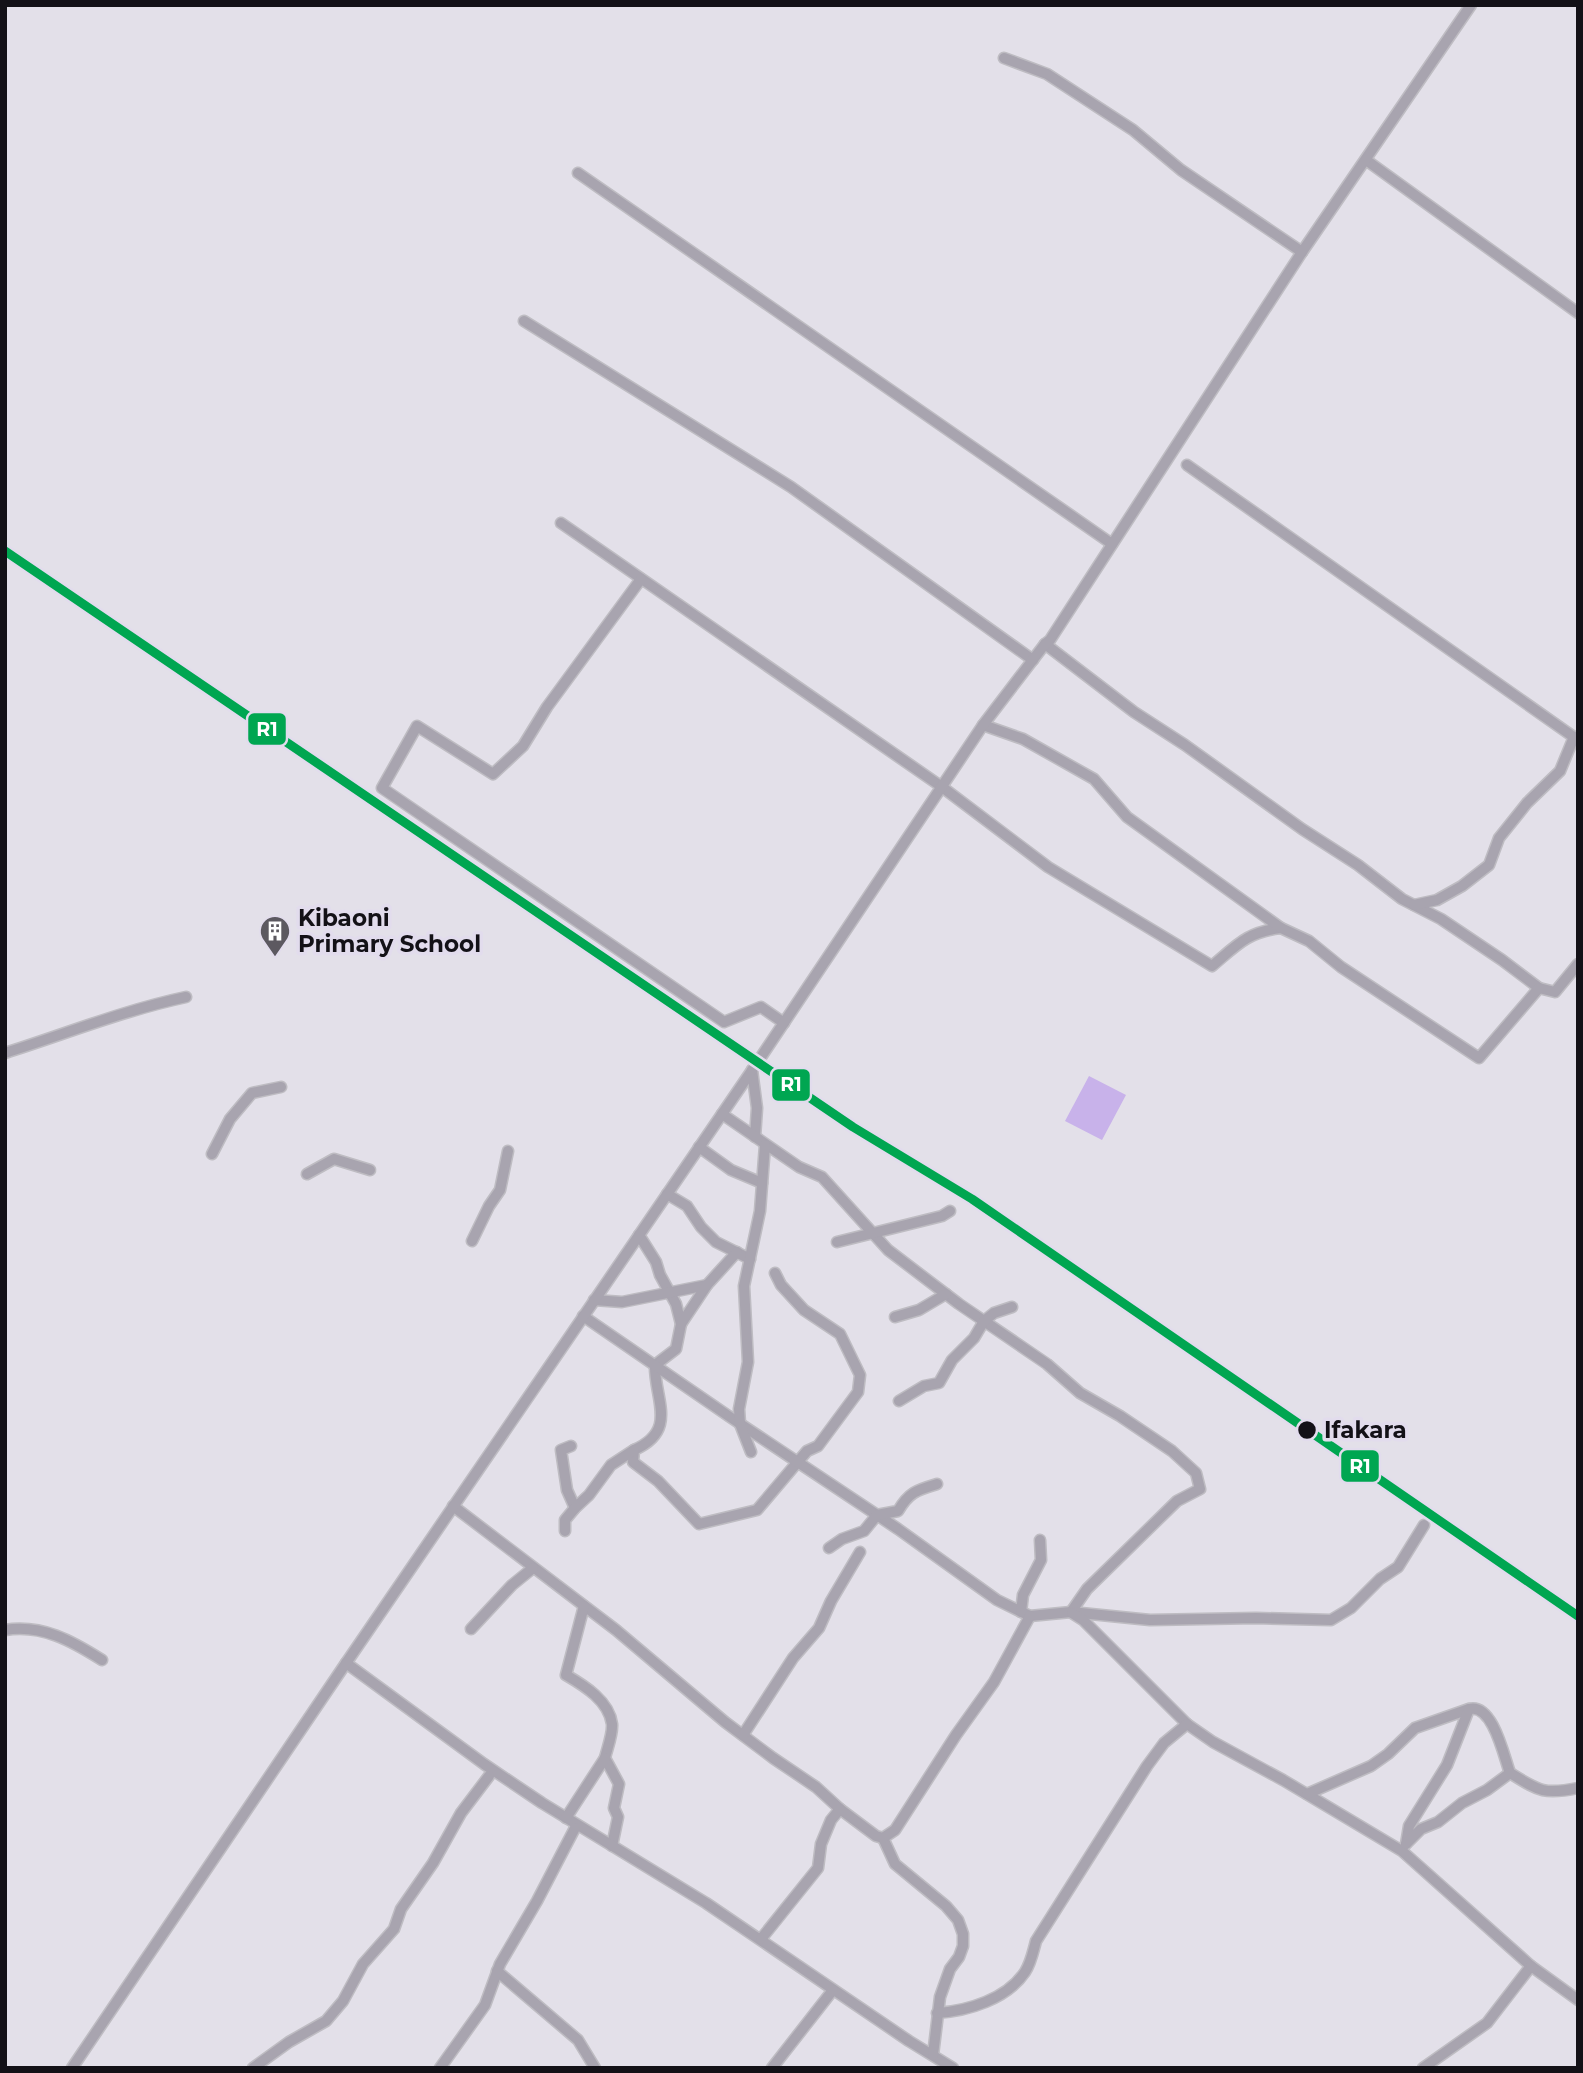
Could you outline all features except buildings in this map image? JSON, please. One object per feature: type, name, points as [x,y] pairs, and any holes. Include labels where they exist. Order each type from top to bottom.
[{"type":"street","points":[[72,2068],[784,1023],[983,725],[1045,644],[1051,640],[1302,252],[1471,5]]},
{"type":"street","points":[[1004,58],[1059,81],[1133,130],[1181,170],[1302,252]]},
{"type":"street","points":[[1366,160],[1578,313]]},
{"type":"street","points":[[578,173],[1112,544]]},
{"type":"street","points":[[524,321],[791,487],[1033,660]]},
{"type":"street","points":[[1187,465],[1576,738],[1560,771],[1527,803],[1499,838],[1489,865],[1462,886],[1437,900],[1414,905]]},
{"type":"street","points":[[561,523],[942,787],[1048,867],[1212,966],[1245,938],[1262,930],[1281,928]]},
{"type":"street","points":[[641,579],[547,707],[523,746],[493,774],[417,726],[382,788],[724,1022],[761,1007],[784,1023]]},
{"type":"street","points":[[1045,644],[1135,712],[1358,865],[1402,899],[1441,919],[1503,960],[1539,988],[1555,992],[1578,964]]},
{"type":"street","points":[[983,725],[1023,740],[1094,779],[1127,817],[1281,928],[1309,941],[1341,967],[1479,1058],[1539,988]]},
{"type":"street","points":[[5,1054],[150,1006],[186,998]]},
{"type":"street","points":[[752,1070],[757,1108],[755,1137]]},
{"type":"street","points":[[212,1154],[230,1119],[252,1093],[281,1087]]},
{"type":"street","points":[[722,1114],[799,1167],[822,1177],[888,1250],[1046,1364],[1080,1393],[1172,1451],[1196,1473],[1200,1489],[1177,1501],[1087,1589],[1070,1612]]},
{"type":"street","points":[[751,1452],[740,1424],[739,1409],[748,1362],[744,1286],[760,1211],[765,1145]]},
{"type":"street","points":[[699,1147],[731,1170],[762,1183]]},
{"type":"street","points":[[472,1241],[500,1190],[508,1151]]},
{"type":"street","points":[[307,1174],[334,1159],[370,1170]]},
{"type":"street","points":[[667,1194],[687,1206],[701,1227],[716,1242],[750,1259]]},
{"type":"street","points":[[837,1242],[942,1216],[950,1211]]},
{"type":"street","points":[[639,1235],[670,1291],[681,1324]]},
{"type":"street","points":[[565,1531],[565,1520],[589,1495],[611,1465],[650,1440],[660,1425],[662,1406],[654,1380],[655,1365],[676,1349],[681,1324],[707,1285],[737,1252]]},
{"type":"street","points":[[634,1450],[633,1462],[658,1481],[699,1524],[757,1510],[807,1451],[818,1446],[858,1392],[860,1375],[840,1334],[804,1310],[775,1273]]},
{"type":"street","points":[[594,1300],[622,1302],[707,1285]]},
{"type":"street","points":[[895,1317],[919,1310],[946,1294]]},
{"type":"street","points":[[899,1401],[924,1386],[939,1383],[952,1360],[974,1338],[984,1321],[994,1313],[1012,1307]]},
{"type":"street","points":[[583,1316],[877,1515],[997,1600],[1026,1614],[1070,1612],[1150,1619],[1331,1620],[1351,1608],[1380,1579],[1398,1567],[1424,1525]]},
{"type":"street","points":[[571,1446],[561,1450],[567,1490],[575,1508]]},
{"type":"street","points":[[829,1548],[842,1539],[864,1531],[877,1515],[898,1511],[905,1499],[915,1491],[937,1484]]},
{"type":"street","points":[[453,1506],[584,1606],[743,1735],[816,1787],[876,1836],[883,1838],[895,1864],[946,1906],[961,1926],[963,1946],[945,1980],[937,2013],[933,2055]]},
{"type":"street","points":[[883,1838],[895,1830],[956,1735],[994,1682],[1026,1614],[1024,1595],[1041,1560],[1040,1540]]},
{"type":"street","points":[[743,1735],[793,1658],[819,1628],[831,1601],[860,1552]]},
{"type":"street","points":[[471,1629],[512,1585],[533,1568]]},
{"type":"street","points":[[566,1818],[605,1758],[612,1725],[604,1707],[592,1691],[566,1675],[584,1606]]},
{"type":"street","points":[[1070,1612],[1083,1620],[1187,1724],[1255,1767],[1404,1847],[1531,1966],[1578,2000]]},
{"type":"street","points":[[5,1630],[41,1629],[80,1646],[102,1660]]},
{"type":"street","points":[[346,1663],[484,1764],[566,1818],[706,1903],[909,2042],[953,2068]]},
{"type":"street","points":[[1307,1794],[1371,1766],[1415,1728],[1475,1708],[1491,1721],[1510,1773],[1542,1791],[1556,1792],[1578,1788]]},
{"type":"street","points":[[1404,1847],[1409,1826],[1447,1765],[1469,1709]]},
{"type":"street","points":[[937,2013],[951,2012],[998,1996],[1013,1986],[1031,1961],[1036,1941],[1147,1766],[1164,1743],[1187,1724]]},
{"type":"street","points":[[605,1758],[620,1784],[614,1808],[618,1817],[612,1846]]},
{"type":"street","points":[[1404,1847],[1421,1829],[1438,1822],[1462,1803],[1487,1790],[1510,1773]]},
{"type":"street","points":[[253,2068],[289,2042],[326,2021],[343,2001],[363,1964],[394,1929],[401,1909],[433,1863],[461,1813],[489,1776]]},
{"type":"street","points":[[761,1939],[818,1868],[821,1844],[831,1820],[840,1809]]},
{"type":"street","points":[[440,2068],[481,2011],[508,1947],[537,1901],[575,1828]]},
{"type":"street","points":[[1423,2068],[1487,2023],[1531,1966]]},
{"type":"street","points":[[497,1971],[578,2040],[595,2068]]},
{"type":"street","points":[[772,2068],[833,1990]]},
{"type":"shaded area","points":[[1089,1076],[1126,1095],[1102,1140],[1065,1121]]},
{"type":"transit line","name":"R1","points":[[5,551],[853,1127],[972,1199],[1578,1616]]},
{"type":"place","name":"Kibaoni Primary School","points":[[275,958]]},
{"type":"place","name":"Ifakara","points":[[1307,1430]]}]
